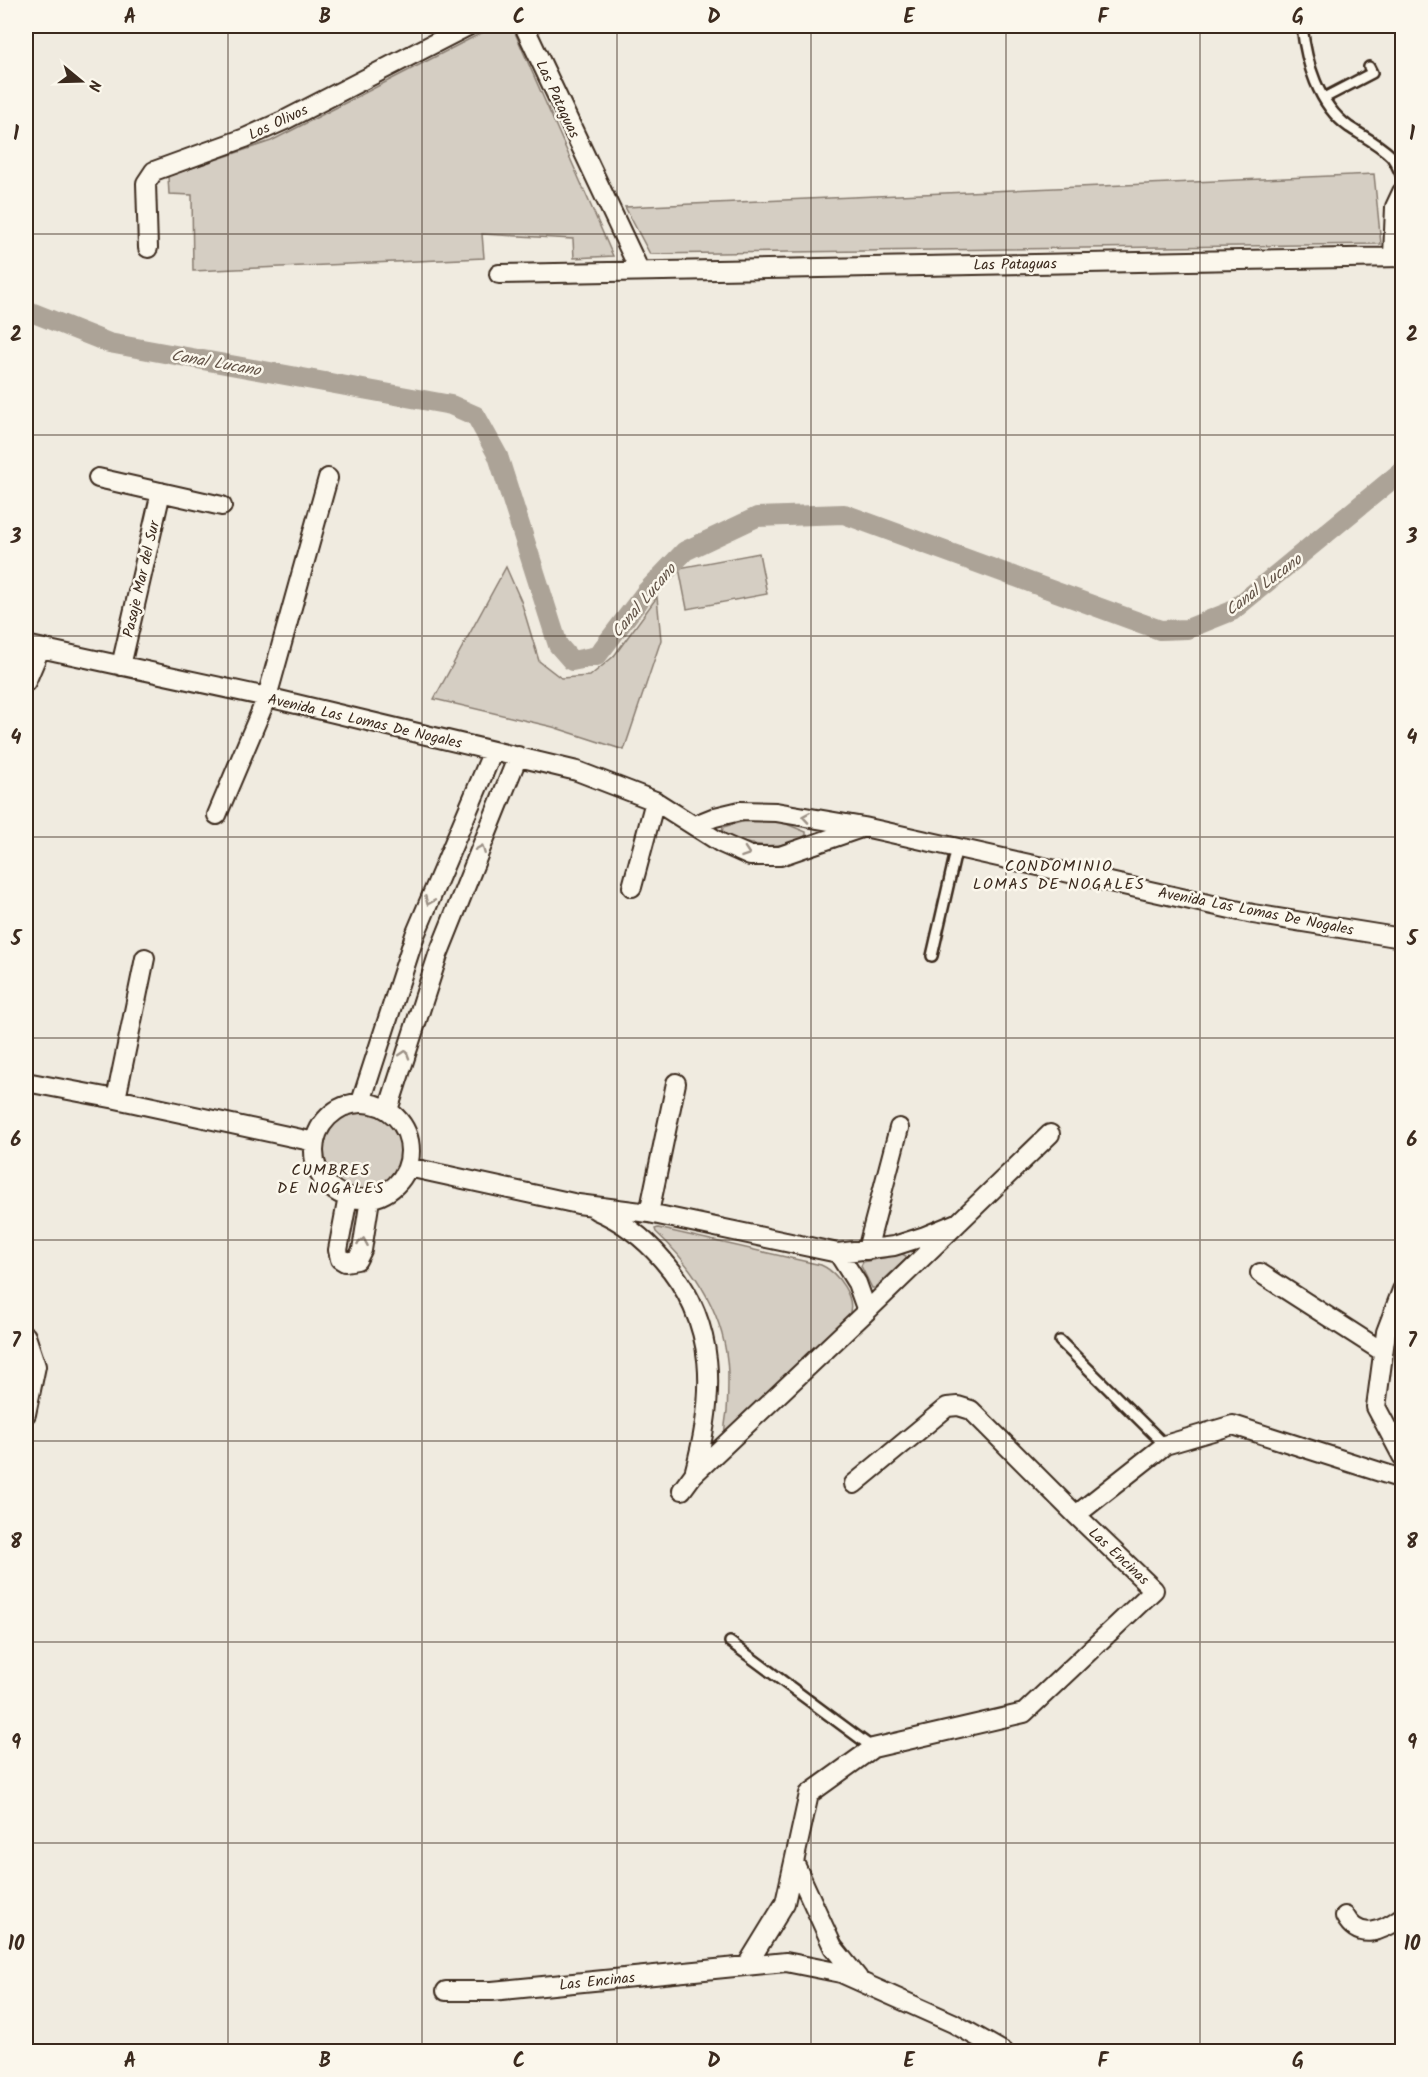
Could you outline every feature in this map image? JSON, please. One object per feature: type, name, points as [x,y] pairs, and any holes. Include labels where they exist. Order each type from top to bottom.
[{"type":"street","name":"Los Olivos","points":[[148,248],[146,183],[154,171],[245,138],[285,120],[468,26]]},
{"type":"street","name":"Las Pataguas","points":[[524,26],[636,263],[637,271]]},
{"type":"street","points":[[1398,256],[1395,207],[1402,192]]},
{"type":"street","name":"Las Pataguas","points":[[499,274],[1398,256]]},
{"type":"street","points":[[98,478],[222,506]]},
{"type":"street","points":[[217,815],[267,697],[328,478]]},
{"type":"street","name":"Pasaje Mar del Sur","points":[[121,666],[161,492]]},
{"type":"street","points":[[26,682],[33,647]]},
{"type":"street","name":"Avenida Las Lomas De Nogales","points":[[33,647],[267,697],[593,776],[655,801],[721,843],[750,856],[780,856],[864,826]]},
{"type":"street","points":[[362,1102],[415,935],[493,751]]},
{"type":"street","points":[[388,1110],[426,989],[518,756]]},
{"type":"street","points":[[632,887],[655,801]]},
{"type":"street","name":"Avenida Las Lomas De Nogales","points":[[695,825],[715,817],[740,812],[776,812],[864,826],[1253,914],[1402,938]]},
{"type":"street","points":[[442,871],[468,881]]},
{"type":"street","points":[[116,1099],[145,958]]},
{"type":"street","points":[[400,980],[426,989]]},
{"type":"street","points":[[26,1082],[315,1142]]},
{"type":"street","points":[[649,1213],[676,1083]]},
{"type":"street","points":[[362,1102],[375,1104],[388,1110],[402,1122],[411,1149],[404,1175],[386,1193],[370,1199],[348,1197],[333,1189],[321,1176],[315,1160],[315,1142],[322,1125],[343,1106],[362,1102]]},
{"type":"street","points":[[867,1250],[899,1128]]},
{"type":"street","points":[[682,1490],[693,1475],[1050,1134]]},
{"type":"street","points":[[408,1167],[578,1204],[649,1213],[838,1253],[894,1246],[959,1222]]},
{"type":"street","points":[[348,1197],[338,1250],[340,1259],[345,1262],[357,1260],[362,1250],[370,1199]]},
{"type":"street","points":[[578,1204],[613,1218],[642,1239],[679,1279],[694,1307],[705,1340],[709,1378],[706,1420],[693,1475]]},
{"type":"street","points":[[838,1253],[857,1283],[867,1311]]},
{"type":"street","points":[[1260,1273],[1383,1352]]},
{"type":"street","points":[[1402,1290],[1386,1332],[1376,1407],[1402,1456]]},
{"type":"street","points":[[26,1336],[36,1366],[26,1414]]},
{"type":"street","points":[[855,1484],[947,1407],[958,1406],[971,1410],[1076,1515]]},
{"type":"street","name":"Las Encinas","points":[[747,1965],[785,1903],[809,1794],[873,1748],[1024,1713],[1154,1590],[1076,1515],[1165,1445],[1233,1425],[1402,1479]]},
{"type":"street","name":"Las Encinas","points":[[794,1862],[833,1947],[861,1982]]},
{"type":"street","points":[[1345,1916],[1350,1925],[1361,1932],[1378,1931],[1402,1917]]},
{"type":"street","name":"Las Encinas","points":[[446,1991],[492,1991],[786,1962],[841,1973],[953,2023],[1004,2052]]},
{"type":"lane","points":[[1302,26],[1308,62],[1324,98],[1337,117],[1392,157],[1402,176]]},
{"type":"lane","points":[[1324,98],[1372,73],[1369,67]]},
{"type":"lane","points":[[932,956],[957,847]]},
{"type":"lane","points":[[1060,1341],[1165,1445]]},
{"type":"lane","points":[[730,1642],[873,1748]]},
{"type":"shaded area","points":[[495,26],[512,26],[613,256],[574,258],[573,239],[482,234],[484,258],[193,271],[192,195],[169,194],[168,176],[271,141]]},
{"type":"shaded area","points":[[1374,174],[1381,244],[650,254],[625,207]]},
{"type":"shaded area","points":[[759,553],[767,594],[687,609],[679,568]]},
{"type":"shaded area","points":[[506,567],[521,601],[539,661],[561,678],[590,676],[614,656],[657,597],[661,640],[624,750],[553,727],[434,699]]},
{"type":"shaded area","points":[[749,820],[779,821],[806,832],[806,835],[787,843],[764,845],[741,842],[722,834],[723,827]]},
{"type":"shaded area","points":[[355,1112],[371,1112],[385,1118],[396,1129],[402,1143],[402,1159],[396,1173],[385,1184],[371,1190],[355,1190],[341,1184],[330,1173],[324,1159],[324,1143],[330,1129],[341,1118]]},
{"type":"shaded area","points":[[655,1229],[821,1265],[839,1280],[848,1294],[850,1310],[848,1317],[725,1434],[728,1373],[722,1333],[696,1278],[656,1232]]},
{"type":"shaded area","points":[[902,1254],[906,1256],[906,1259],[875,1288],[872,1288],[861,1266],[863,1262]]},
{"type":"waterway","name":"Canal Lucano","points":[[26,310],[109,343],[451,405],[476,416],[498,456],[558,645],[572,661],[597,656],[645,593],[685,551],[757,517],[844,514],[1160,630],[1187,629],[1232,611],[1402,471]]},
{"type":"district","name":"CONDOMINIO LOMAS DE NOGALES","points":[[1059,874]]},
{"type":"district","name":"CUMBRES DE NOGALES","points":[[331,1178]]}]
